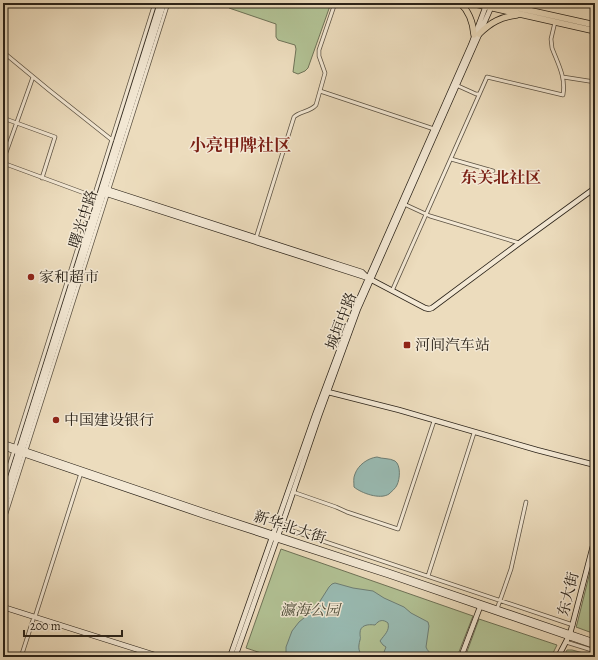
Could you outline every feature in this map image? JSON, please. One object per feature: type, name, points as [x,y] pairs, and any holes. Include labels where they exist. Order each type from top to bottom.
[{"type":"highway","points":[[460,3],[468,12],[477,35],[490,24],[502,18],[524,12]]},
{"type":"highway","points":[[471,3],[491,5],[595,25]]},
{"type":"highway","points":[[514,3],[524,12],[555,22],[595,31]]},
{"type":"main road","name":"曙光中路","points":[[3,512],[96,198],[105,191],[114,142],[160,3]]},
{"type":"main road","name":"曙光中路","points":[[3,500],[105,191],[164,3]]},
{"type":"main road","name":"城垣中路","points":[[230,657],[275,537],[281,527],[369,279],[434,129],[491,5]]},
{"type":"main road","name":"城垣中路","points":[[235,657],[340,347],[355,308],[404,204],[477,35]]},
{"type":"main road","points":[[105,191],[369,279],[429,309],[595,188]]},
{"type":"main road","points":[[105,191],[362,272],[369,279]]},
{"type":"main road","points":[[328,392],[399,410],[474,433],[595,465]]},
{"type":"main road","name":"新华北大街","points":[[3,443],[20,451],[80,473],[388,575],[568,638]]},
{"type":"main road","name":"新华北大街","points":[[3,447],[20,451],[206,512],[275,537],[389,572],[497,609],[568,638]]},
{"type":"main road","name":"东大街","points":[[558,657],[573,625],[595,538]]},
{"type":"main road","points":[[461,657],[480,607]]},
{"type":"main road","points":[[3,609],[152,657]]},
{"type":"main road","points":[[34,619],[161,657]]},
{"type":"main road","points":[[568,638],[595,642]]},
{"type":"main road","points":[[568,638],[595,646]]},
{"type":"street","points":[[33,77],[3,162],[96,198],[155,3]]},
{"type":"street","points":[[105,191],[168,3]]},
{"type":"street","points":[[256,238],[294,117],[312,109],[316,105],[325,73],[319,56],[319,50],[335,3]]},
{"type":"street","points":[[392,291],[487,77],[563,95],[563,77],[552,48],[551,40],[555,22]]},
{"type":"street","points":[[3,52],[114,142]]},
{"type":"street","points":[[563,77],[595,82]]},
{"type":"street","points":[[456,85],[479,94]]},
{"type":"street","points":[[320,91],[434,129]]},
{"type":"street","points":[[3,118],[55,137],[42,178]]},
{"type":"street","points":[[451,159],[493,171]]},
{"type":"street","points":[[404,204],[426,215],[519,243]]},
{"type":"street","points":[[293,492],[347,512],[398,528],[434,421]]},
{"type":"street","points":[[428,576],[474,433]]},
{"type":"street","points":[[3,485],[20,451]]},
{"type":"street","points":[[3,523],[20,451]]},
{"type":"street","points":[[21,657],[80,473]]},
{"type":"street","points":[[497,609],[511,569],[526,502]]},
{"type":"street","points":[[281,527],[573,625]]},
{"type":"street","points":[[589,562],[595,564]]},
{"type":"street","points":[[568,638],[595,651]]},
{"type":"green space","points":[[230,3],[331,3],[308,68],[298,74],[293,72],[296,49],[295,45],[278,40],[276,37],[276,24],[229,8]]},
{"type":"green space","name":"瀛海公园","points":[[281,549],[473,616],[457,657],[273,657],[246,648]]},
{"type":"green space","points":[[595,565],[595,634],[576,627],[590,572]]},
{"type":"green space","points":[[479,619],[557,645],[551,657],[465,657]]},
{"type":"green space","points":[[567,650],[572,650],[595,657],[563,657]]},
{"type":"water","points":[[377,457],[395,461],[399,469],[399,479],[395,489],[385,496],[371,495],[354,487],[354,477],[358,468],[367,460]]},
{"type":"water","points":[[335,583],[373,591],[404,607],[411,613],[428,622],[429,626],[426,647],[431,657],[382,657],[386,647],[380,641],[386,633],[388,623],[380,621],[375,625],[367,625],[360,630],[359,647],[364,657],[286,657],[286,647],[292,631],[299,622],[315,609],[329,587]]},
{"type":"place","name":"家和超市","points":[[31,277]]},
{"type":"place","name":"河间汽车站","points":[[407,345]]},
{"type":"place","name":"中国建设银行","points":[[56,420]]},
{"type":"district","name":"小亮甲牌社区","points":[[240,145]]},
{"type":"district","name":"东关北社区","points":[[501,178]]}]
